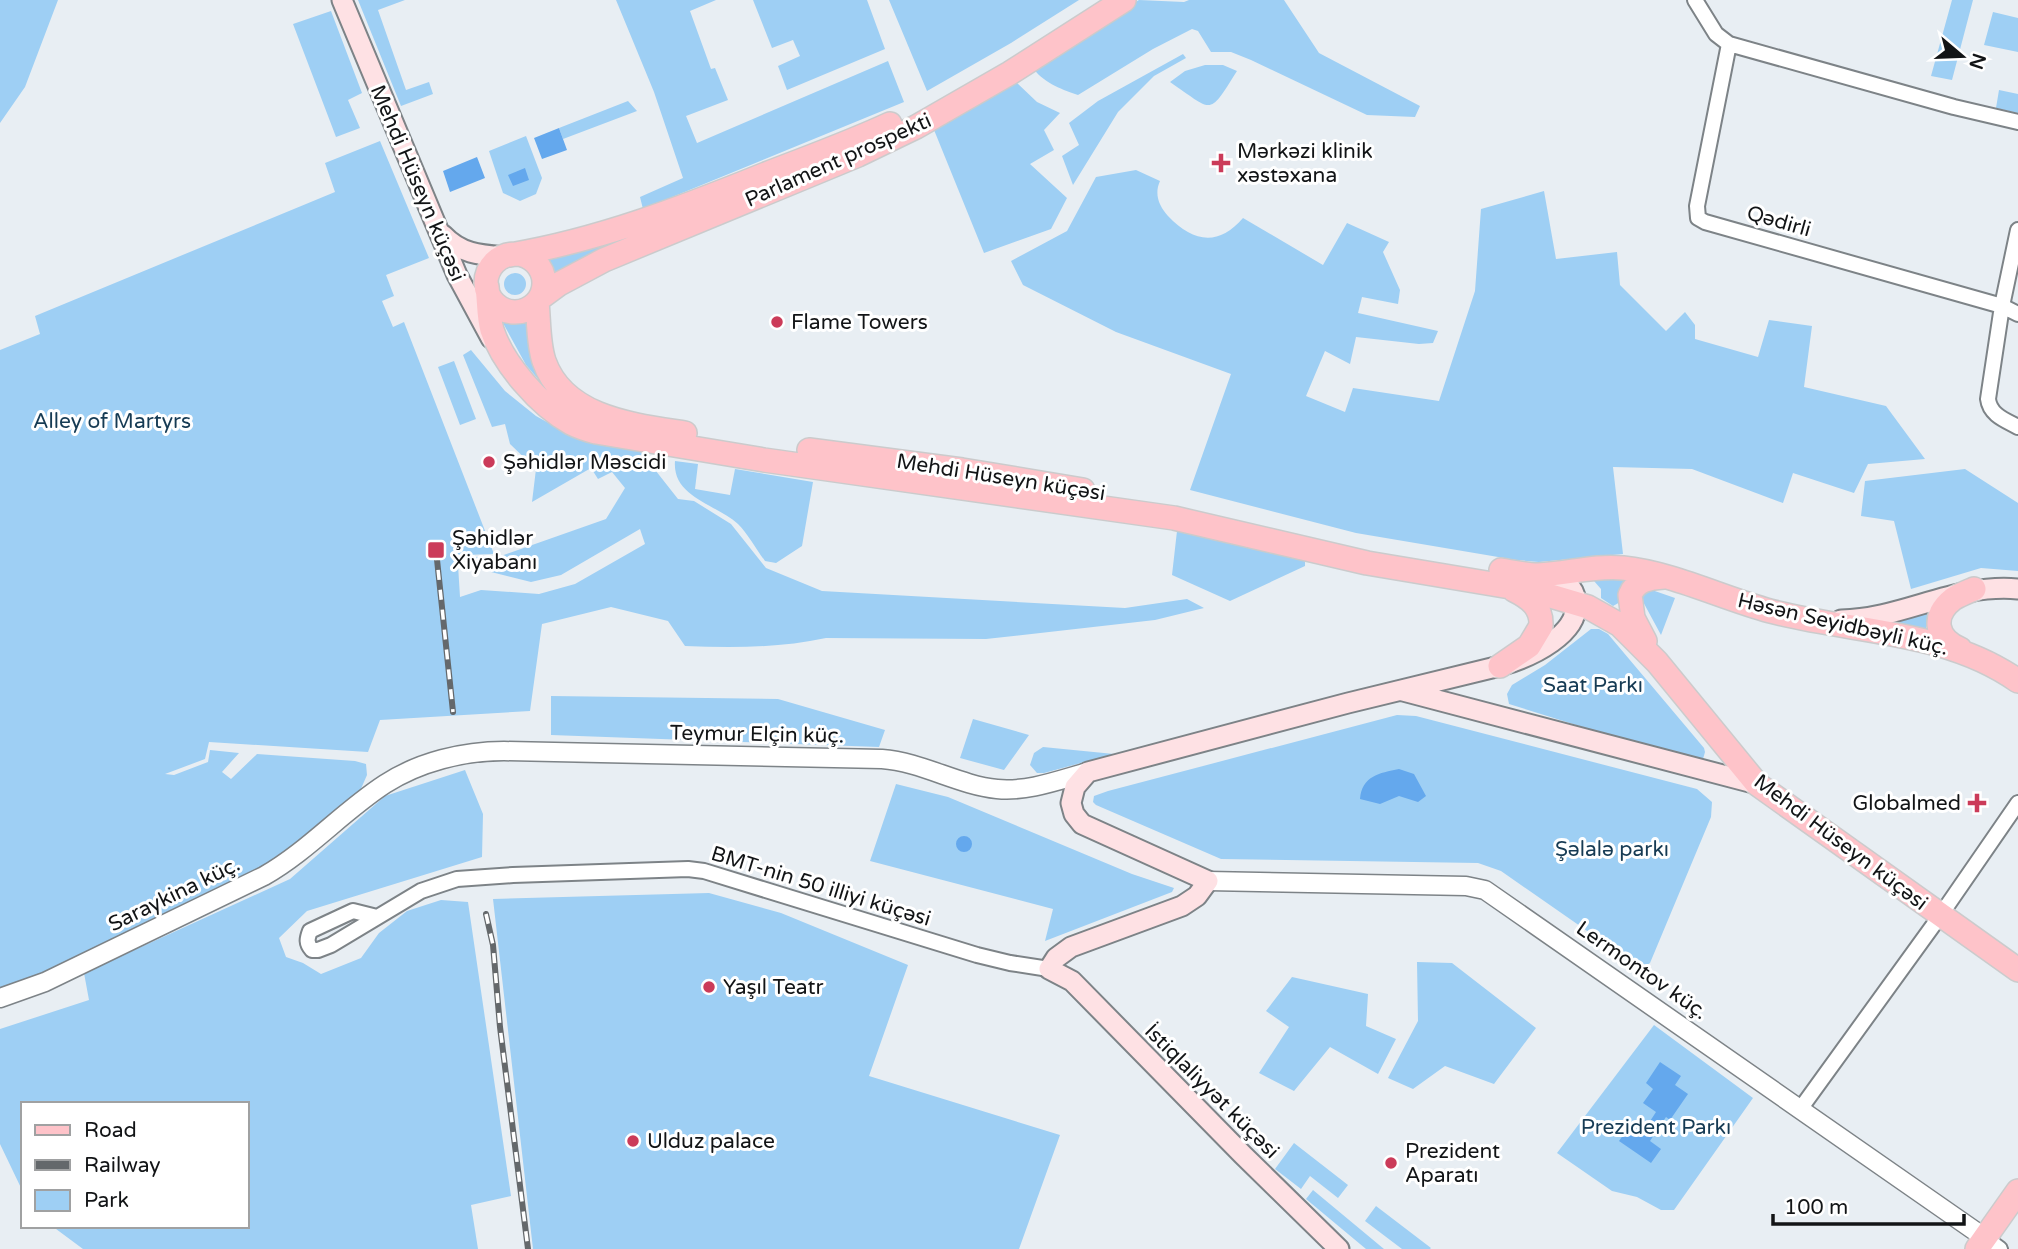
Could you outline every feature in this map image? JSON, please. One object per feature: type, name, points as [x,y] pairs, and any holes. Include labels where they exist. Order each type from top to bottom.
[{"type":"main road","name":"Mehdi Hüseyn küçəsi","points":[[342,0],[437,229],[476,314],[506,359],[532,391],[573,424],[596,432],[764,460],[1174,518],[1367,563],[1505,586],[1576,602],[1608,616],[1620,625],[1657,662],[1758,784],[2018,970]]},
{"type":"main road","name":"Parlament prospekti","points":[[508,256],[552,248],[607,233],[687,206],[877,130],[910,115],[966,83],[1100,0]]},
{"type":"main road","name":"Parlament prospekti","points":[[539,300],[570,278],[604,260],[858,155],[916,127],[1124,0]]},
{"type":"main road","points":[[437,229],[452,244],[466,252],[524,256],[537,264],[544,284],[539,300],[524,311],[509,312],[493,300],[472,292],[457,275]]},
{"type":"main road","points":[[493,300],[487,280],[492,266],[508,256]]},
{"type":"main road","name":"Mehdi Hüseyn küçəsi","points":[[493,300],[491,326],[506,359]]},
{"type":"main road","name":"Mehdi Hüseyn küçəsi","points":[[539,300],[543,359],[555,381],[571,399],[606,416],[679,432],[962,470],[1177,504],[1220,512],[1370,550],[1538,575],[1610,567],[1636,570],[1664,578]]},
{"type":"main road","points":[[1088,772],[1500,666],[1528,656],[1558,637],[1570,623],[1576,602],[1573,590],[1567,584],[1559,579],[1538,575]]},
{"type":"main road","points":[[1657,662],[1633,618],[1630,596],[1638,583],[1646,579],[1664,578]]},
{"type":"main road","name":"Həsən Seyidbəyli küç.","points":[[1664,578],[1769,610],[1889,633],[1969,653],[2018,681]]},
{"type":"main road","points":[[1500,666],[1529,646],[1541,626],[1540,613],[1533,602],[1505,586]]},
{"type":"main road","points":[[1969,653],[1946,642],[1940,635],[1939,621],[1952,600],[1974,589]]},
{"type":"main road","points":[[1817,620],[1873,617],[1974,589],[2018,589]]},
{"type":"main road","points":[[1399,690],[1758,784]]},
{"type":"main road","name":"Lermontov küç.","points":[[1088,772],[1075,787],[1072,803],[1074,814],[1082,824],[1208,881]]},
{"type":"main road","points":[[1049,969],[1055,958],[1072,947],[1192,901],[1208,881]]},
{"type":"main road","name":"İstiqlaliyyət küçəsi","points":[[1049,969],[1072,981],[1082,990],[1243,1156],[1339,1249]]},
{"type":"main road","points":[[1987,1245],[2018,1191]]},
{"type":"street","points":[[1695,0],[1716,34],[1729,44],[1954,107],[2018,122]]},
{"type":"street","name":"Qədirli","points":[[1729,44],[1697,206],[1699,218],[1705,222],[2001,306],[2018,314]]},
{"type":"street","points":[[2018,230],[2001,306],[1989,407],[1993,413],[2018,427]]},
{"type":"street","name":"Teymur Elçin küç.","points":[[373,793],[405,773],[431,763],[499,751],[891,760],[987,787],[1004,789],[1036,786],[1088,772]]},
{"type":"street","name":"Saraykina küç.","points":[[0,998],[45,982],[264,876],[283,865],[373,793]]},
{"type":"street","points":[[1801,1108],[2018,803]]},
{"type":"street","name":"BMT-nin 50 illiyi küçəsi","points":[[377,917],[421,891],[470,877],[688,869],[704,871],[986,958],[1049,969]]},
{"type":"street","name":"Lermontov küç.","points":[[1208,881],[1466,886],[1485,890],[1801,1108],[1987,1245]]},
{"type":"green space","points":[[0,0],[58,0],[25,87],[0,123]]},
{"type":"green space","points":[[358,0],[405,0],[378,10],[406,90],[429,82],[433,94],[401,106]]},
{"type":"green space","points":[[616,0],[716,0],[690,11],[711,69],[715,68],[728,100],[686,116],[697,143],[888,61],[904,102],[643,209],[640,197],[683,178],[654,92]]},
{"type":"green space","points":[[753,0],[867,0],[885,49],[787,90],[778,66],[800,56],[793,40],[772,48]]},
{"type":"green space","points":[[889,0],[1079,0],[927,91]]},
{"type":"green space","points":[[1139,0],[1284,0],[1319,53],[1420,106],[1415,117],[1367,115],[1251,60],[1231,52],[1211,52],[1198,31],[1192,29],[1153,49],[1078,95],[1052,84],[1031,66]]},
{"type":"green space","points":[[1952,0],[1973,0],[1952,80],[1931,76]]},
{"type":"green space","points":[[331,11],[362,93],[348,100],[360,128],[336,137],[293,24]]},
{"type":"green space","points":[[1993,12],[2018,18],[2018,52],[1984,45]]},
{"type":"green space","points":[[1183,54],[1186,58],[1154,76],[1118,112],[1073,185],[1062,156],[1079,145],[1069,123],[1098,101]]},
{"type":"green space","points":[[1205,65],[1223,65],[1237,71],[1215,103],[1209,105],[1203,104],[1170,82],[1185,71]]},
{"type":"green space","points":[[1013,79],[1037,102],[1060,113],[1044,130],[1054,150],[1030,164],[1067,198],[1051,229],[984,253],[932,125]]},
{"type":"green space","points":[[1999,90],[2018,94],[2018,113],[1996,108]]},
{"type":"green space","points":[[628,101],[637,111],[563,139],[559,128]]},
{"type":"green space","points":[[526,136],[542,178],[536,194],[520,201],[503,193],[489,151]]},
{"type":"green space","name":"Alley of Martyrs","points":[[380,141],[429,258],[386,275],[394,296],[382,301],[393,327],[404,322],[494,554],[464,555],[458,565],[460,597],[481,590],[539,594],[575,584],[645,544],[640,529],[561,575],[531,582],[467,566],[473,557],[498,557],[606,519],[625,488],[612,472],[598,479],[591,468],[532,502],[536,469],[510,444],[505,424],[492,427],[463,355],[471,350],[505,391],[536,416],[574,437],[641,452],[678,499],[694,501],[731,524],[766,568],[822,591],[1125,608],[1187,599],[1204,608],[1155,620],[986,639],[826,638],[791,644],[738,647],[685,646],[668,621],[611,607],[542,624],[530,711],[380,720],[368,752],[209,742],[205,759],[165,774],[174,775],[208,762],[210,750],[239,753],[222,772],[231,779],[257,754],[355,761],[366,764],[367,775],[360,791],[267,865],[37,975],[0,989],[0,350],[40,334],[35,316],[335,192],[325,163]]},
{"type":"green space","points":[[1136,170],[1160,181],[1158,200],[1162,208],[1177,225],[1196,236],[1206,238],[1224,234],[1243,218],[1323,265],[1347,223],[1389,242],[1383,252],[1400,290],[1398,304],[1362,297],[1358,313],[1438,331],[1433,343],[1356,337],[1350,364],[1325,351],[1306,396],[1345,412],[1353,388],[1439,401],[1475,291],[1481,209],[1544,191],[1556,259],[1617,252],[1620,285],[1666,331],[1685,312],[1695,325],[1695,339],[1758,357],[1769,320],[1812,326],[1804,387],[1886,406],[1925,459],[1868,464],[1854,493],[1793,473],[1783,503],[1692,469],[1613,467],[1623,554],[1539,562],[1356,533],[1190,490],[1231,374],[1116,332],[1023,285],[1011,261],[1067,231],[1096,177]]},
{"type":"green space","points":[[637,233],[552,283],[541,260]]},
{"type":"green space","points":[[515,273],[523,276],[526,284],[523,292],[515,295],[507,292],[504,284],[507,276]]},
{"type":"green space","points":[[498,314],[516,319],[531,315],[533,356],[550,393],[526,365]]},
{"type":"green space","points":[[454,361],[476,419],[460,425],[438,367]]},
{"type":"green space","points":[[675,461],[698,464],[695,489],[730,495],[735,469],[813,482],[802,546],[776,563],[765,561],[738,524],[697,499],[680,483]]},
{"type":"green space","points":[[1965,469],[2018,503],[2018,571],[1981,568],[1911,589],[1894,521],[1861,516],[1865,481]]},
{"type":"green space","points":[[1177,531],[1305,555],[1305,566],[1230,601],[1172,575]]},
{"type":"green space","points":[[1635,575],[1622,601],[1613,606],[1601,598],[1601,589],[1594,581],[1583,576]]},
{"type":"green space","points":[[1649,589],[1675,598],[1661,635],[1641,598],[1643,592]]},
{"type":"green space","points":[[1931,608],[1925,632],[1879,623]]},
{"type":"green space","name":"Saat Parkı","points":[[1591,629],[1599,629],[1608,634],[1704,748],[1703,759],[1695,762],[1509,704],[1507,694],[1512,685],[1545,665]]},
{"type":"green space","points":[[551,696],[778,699],[885,730],[879,747],[551,735]]},
{"type":"green space","name":"Şəlalə parkı","points":[[1397,715],[1416,716],[1697,789],[1712,802],[1711,817],[1650,963],[1644,967],[1636,965],[1501,871],[1478,863],[1221,859],[1093,802],[1094,796],[1108,791]]},
{"type":"green space","points":[[973,719],[1029,735],[1004,770],[960,758]]},
{"type":"green space","points":[[1043,747],[1114,754],[1037,773],[1030,765],[1034,753]]},
{"type":"green space","points":[[465,770],[483,814],[482,857],[307,911],[279,938],[286,957],[321,974],[361,958],[379,933],[407,911],[441,900],[468,902],[511,1196],[471,1205],[478,1249],[83,1249],[55,1228],[248,1228],[248,1102],[21,1102],[21,1188],[0,1144],[0,1029],[89,1000],[84,973],[290,879],[385,796]]},
{"type":"green space","points":[[896,784],[948,797],[1132,874],[1174,888],[1172,892],[1045,941],[1053,909],[870,861]]},
{"type":"green space","points":[[709,893],[781,913],[908,965],[869,1076],[1060,1135],[1019,1249],[533,1249],[493,899]]},
{"type":"green space","points":[[1417,962],[1452,963],[1536,1028],[1494,1084],[1445,1066],[1413,1089],[1388,1078],[1418,1021]]},
{"type":"green space","points":[[1292,977],[1368,994],[1366,1026],[1396,1039],[1378,1074],[1330,1047],[1294,1091],[1259,1073],[1289,1027],[1266,1011]]},
{"type":"green space","name":"Prezident Parkı","points":[[1654,1025],[1753,1098],[1674,1210],[1661,1210],[1637,1197],[1612,1191],[1557,1153]]},
{"type":"green space","points":[[1294,1143],[1348,1185],[1338,1198],[1310,1176],[1301,1189],[1275,1169]]},
{"type":"green space","points":[[1313,1190],[1384,1249],[1366,1249],[1306,1199]]},
{"type":"green space","points":[[1376,1206],[1431,1248],[1402,1249],[1365,1221]]},
{"type":"water","points":[[559,128],[567,150],[542,159],[534,138]]},
{"type":"water","points":[[477,157],[485,178],[450,192],[443,171]]},
{"type":"water","points":[[525,168],[529,180],[513,186],[508,175]]},
{"type":"water","points":[[1399,769],[1414,774],[1426,796],[1418,802],[1399,796],[1380,804],[1360,799],[1361,791],[1368,780],[1378,774]]},
{"type":"water","points":[[961,836],[967,836],[972,844],[970,850],[961,852],[956,847],[956,841]]},
{"type":"water","points":[[1660,1062],[1681,1076],[1675,1085],[1688,1094],[1670,1120],[1666,1117],[1650,1141],[1661,1149],[1651,1163],[1619,1141],[1629,1127],[1641,1135],[1656,1112],[1643,1103],[1653,1089],[1646,1083]]},
{"type":"railway","points":[[436,550],[453,712]]},
{"type":"railway","points":[[486,914],[493,945],[500,1027],[528,1249]]},
{"type":"place","name":"Mərkəzi klinik xəstəxana","points":[[1221,163]]},
{"type":"place","name":"Flame Towers","points":[[777,322]]},
{"type":"place","name":"Şəhidlər Məscidi","points":[[489,462]]},
{"type":"place","name":"Şəhidlər Xiyabanı","points":[[436,550]]},
{"type":"place","name":"Globalmed","points":[[1977,803]]},
{"type":"place","name":"Yaşıl Teatr","points":[[709,987]]},
{"type":"place","name":"Ulduz palace","points":[[633,1141]]},
{"type":"place","name":"Prezident Aparatı","points":[[1391,1163]]}]
